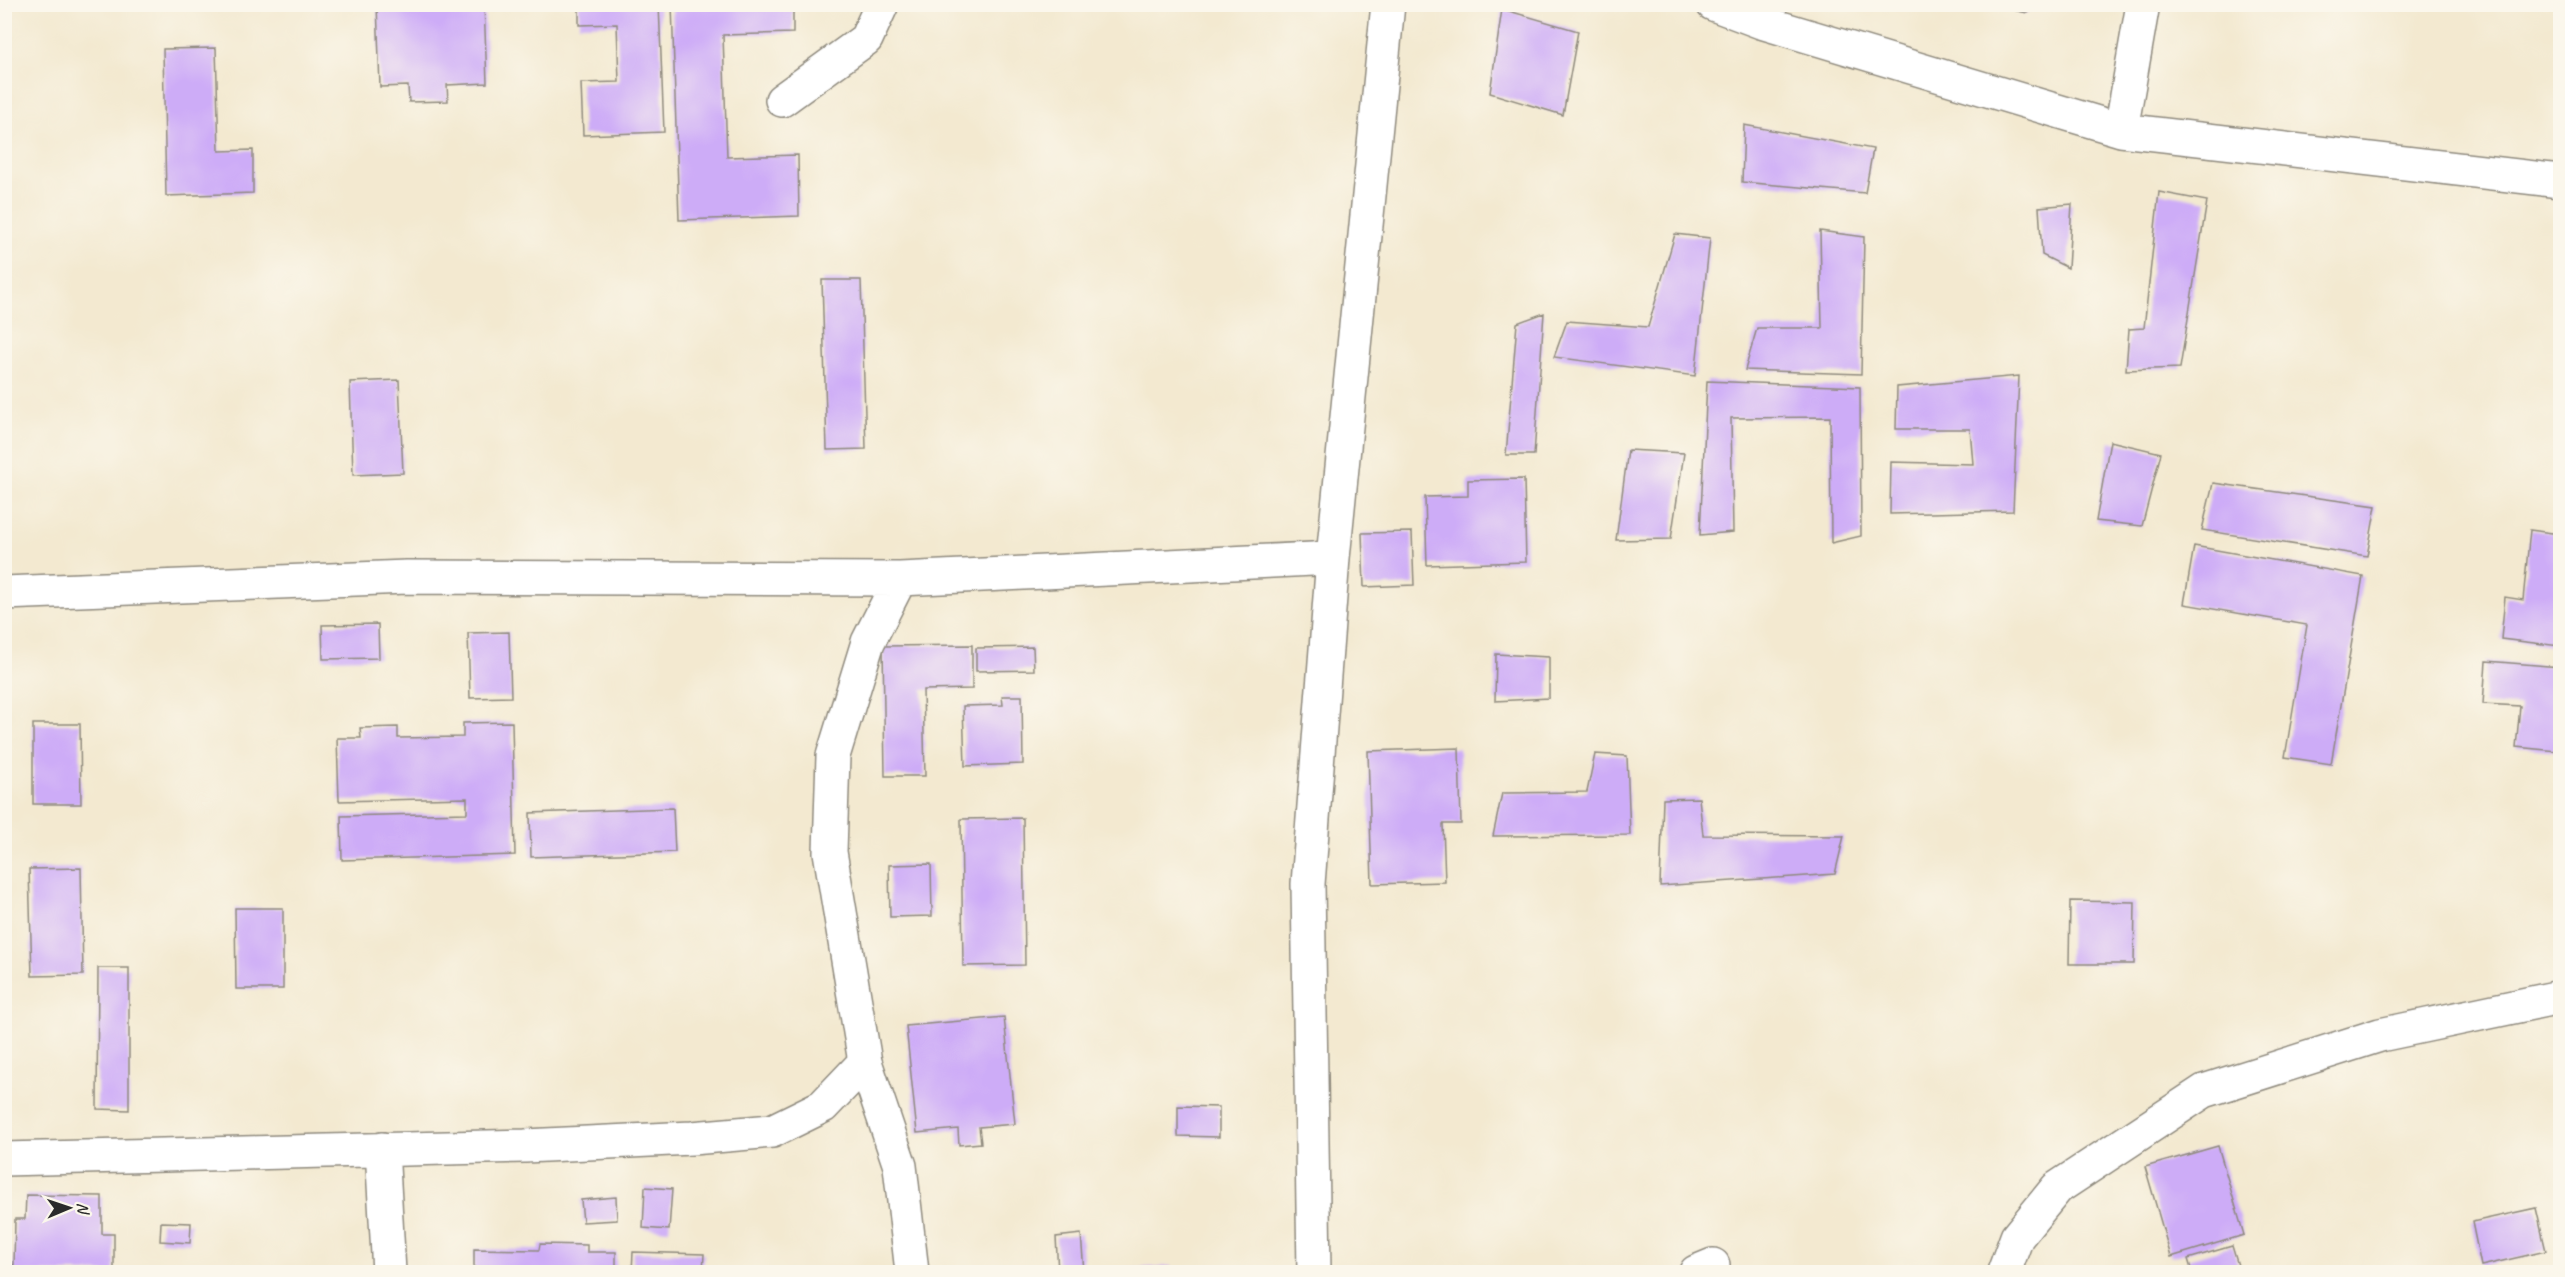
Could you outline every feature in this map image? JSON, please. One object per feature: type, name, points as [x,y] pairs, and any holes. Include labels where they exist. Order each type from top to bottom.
[{"type":"street","points":[[782,100],[866,39],[882,4]]},
{"type":"street","points":[[1314,1272],[1308,884],[1333,558],[1388,4]]},
{"type":"street","points":[[1713,4],[1761,22],[2121,130],[2560,181]]},
{"type":"street","points":[[2121,130],[2143,4]]},
{"type":"street","points":[[4,593],[407,576],[900,579],[1333,558]]},
{"type":"street","points":[[900,579],[868,642],[833,756],[830,852],[865,1062],[900,1166],[912,1272]]},
{"type":"street","points":[[2004,1272],[2017,1237],[2057,1188],[2204,1091],[2380,1035],[2560,997]]},
{"type":"street","points":[[4,1159],[681,1139],[772,1131],[823,1106],[865,1062]]},
{"type":"street","points":[[382,1149],[389,1272]]},
{"type":"building","points":[[377,4],[484,4],[487,83],[447,85],[448,101],[409,102],[408,86],[380,87]]},
{"type":"building","points":[[579,4],[659,4],[664,132],[583,135],[581,83],[619,82],[617,24],[579,25]]},
{"type":"building","points":[[672,4],[793,4],[793,33],[723,35],[727,157],[798,155],[799,216],[679,220]]},
{"type":"building","points":[[1986,4],[2038,4],[2027,13]]},
{"type":"building","points":[[1502,9],[1578,31],[1563,115],[1490,93]]},
{"type":"building","points":[[216,48],[219,151],[253,150],[253,193],[166,196],[163,49]]},
{"type":"building","points":[[1744,125],[1873,149],[1865,193],[1742,182]]},
{"type":"building","points":[[2159,192],[2207,201],[2180,368],[2126,370],[2129,329],[2144,328]]},
{"type":"building","points":[[2072,204],[2068,268],[2042,255],[2039,207]]},
{"type":"building","points":[[1820,231],[1864,237],[1861,374],[1745,370],[1757,328],[1822,328]]},
{"type":"building","points":[[1675,234],[1710,238],[1695,376],[1554,357],[1567,321],[1648,327]]},
{"type":"building","points":[[822,280],[861,280],[866,449],[827,450]]},
{"type":"building","points":[[1544,313],[1534,455],[1506,455],[1517,323]]},
{"type":"building","points":[[2019,376],[2013,511],[1890,514],[1891,462],[1973,464],[1970,429],[1896,429],[1897,387]]},
{"type":"building","points":[[399,380],[403,473],[353,475],[350,382]]},
{"type":"building","points":[[1707,381],[1860,387],[1861,536],[1831,543],[1830,417],[1731,418],[1733,532],[1700,535]]},
{"type":"building","points":[[2110,441],[2161,453],[2142,526],[2096,521]]},
{"type":"building","points":[[1628,450],[1684,453],[1671,539],[1616,540]]},
{"type":"building","points":[[1524,479],[1526,562],[1427,565],[1425,497],[1468,496],[1468,480]]},
{"type":"building","points":[[2213,483],[2376,506],[2367,556],[2202,530]]},
{"type":"building","points":[[2530,530],[2560,534],[2560,646],[2501,639],[2505,597],[2523,600]]},
{"type":"building","points":[[1412,532],[1414,585],[1364,587],[1362,533]]},
{"type":"building","points":[[2194,546],[2363,576],[2331,764],[2285,757],[2307,625],[2184,604]]},
{"type":"building","points":[[378,624],[379,658],[323,659],[322,625]]},
{"type":"building","points":[[509,632],[511,697],[470,698],[468,633]]},
{"type":"building","points":[[972,645],[972,689],[923,690],[925,776],[885,776],[883,646]]},
{"type":"building","points":[[1033,647],[1034,670],[976,671],[976,648]]},
{"type":"building","points":[[1496,654],[1549,657],[1549,698],[1495,701]]},
{"type":"building","points":[[2486,661],[2560,667],[2557,751],[2516,747],[2520,706],[2483,704]]},
{"type":"building","points":[[1002,696],[1022,696],[1023,764],[965,766],[963,706],[1003,705]]},
{"type":"building","points":[[512,722],[515,855],[342,860],[341,816],[467,813],[467,798],[339,801],[337,738],[361,738],[360,728],[398,727],[398,738],[463,737],[463,723]]},
{"type":"building","points":[[33,724],[80,724],[81,804],[33,804]]},
{"type":"building","points":[[1459,748],[1461,824],[1443,824],[1445,882],[1372,884],[1368,751]]},
{"type":"building","points":[[1595,754],[1627,756],[1630,835],[1493,836],[1502,793],[1587,792]]},
{"type":"building","points":[[1699,798],[1703,835],[1844,836],[1835,874],[1660,886],[1663,799]]},
{"type":"building","points":[[673,808],[675,852],[531,857],[530,813]]},
{"type":"building","points":[[1023,818],[1025,965],[963,966],[961,819]]},
{"type":"building","points":[[931,864],[932,916],[890,917],[889,865]]},
{"type":"building","points":[[81,868],[83,975],[32,976],[29,869]]},
{"type":"building","points":[[2070,901],[2135,902],[2134,964],[2069,964]]},
{"type":"building","points":[[235,908],[283,908],[283,989],[236,989]]},
{"type":"building","points":[[98,968],[129,968],[129,1110],[97,1109]]},
{"type":"building","points":[[1004,1017],[1015,1124],[979,1127],[981,1143],[959,1145],[958,1129],[917,1133],[906,1026]]},
{"type":"building","points":[[1178,1106],[1219,1107],[1219,1137],[1178,1136]]},
{"type":"building","points":[[2218,1146],[2244,1235],[2171,1257],[2145,1167]]},
{"type":"building","points":[[645,1187],[672,1189],[669,1230],[643,1228]]},
{"type":"building","points":[[26,1195],[102,1196],[102,1234],[114,1234],[114,1272],[4,1272],[4,1265],[14,1265],[15,1219],[25,1219]]},
{"type":"building","points":[[616,1197],[617,1220],[583,1222],[581,1200]]},
{"type":"building","points":[[2536,1208],[2546,1251],[2481,1266],[2472,1222]]},
{"type":"building","points":[[161,1222],[191,1223],[190,1243],[160,1241]]},
{"type":"building","points":[[1081,1234],[1084,1272],[1058,1272],[1056,1237]]},
{"type":"building","points":[[540,1244],[587,1245],[587,1252],[616,1252],[616,1272],[474,1272],[474,1249],[539,1250]]},
{"type":"building","points":[[2232,1246],[2240,1272],[2192,1272],[2188,1259]]},
{"type":"building","points":[[633,1252],[704,1254],[703,1272],[632,1272]]},
{"type":"building","points":[[1171,1266],[1171,1272],[1096,1272],[1096,1271]]}]
